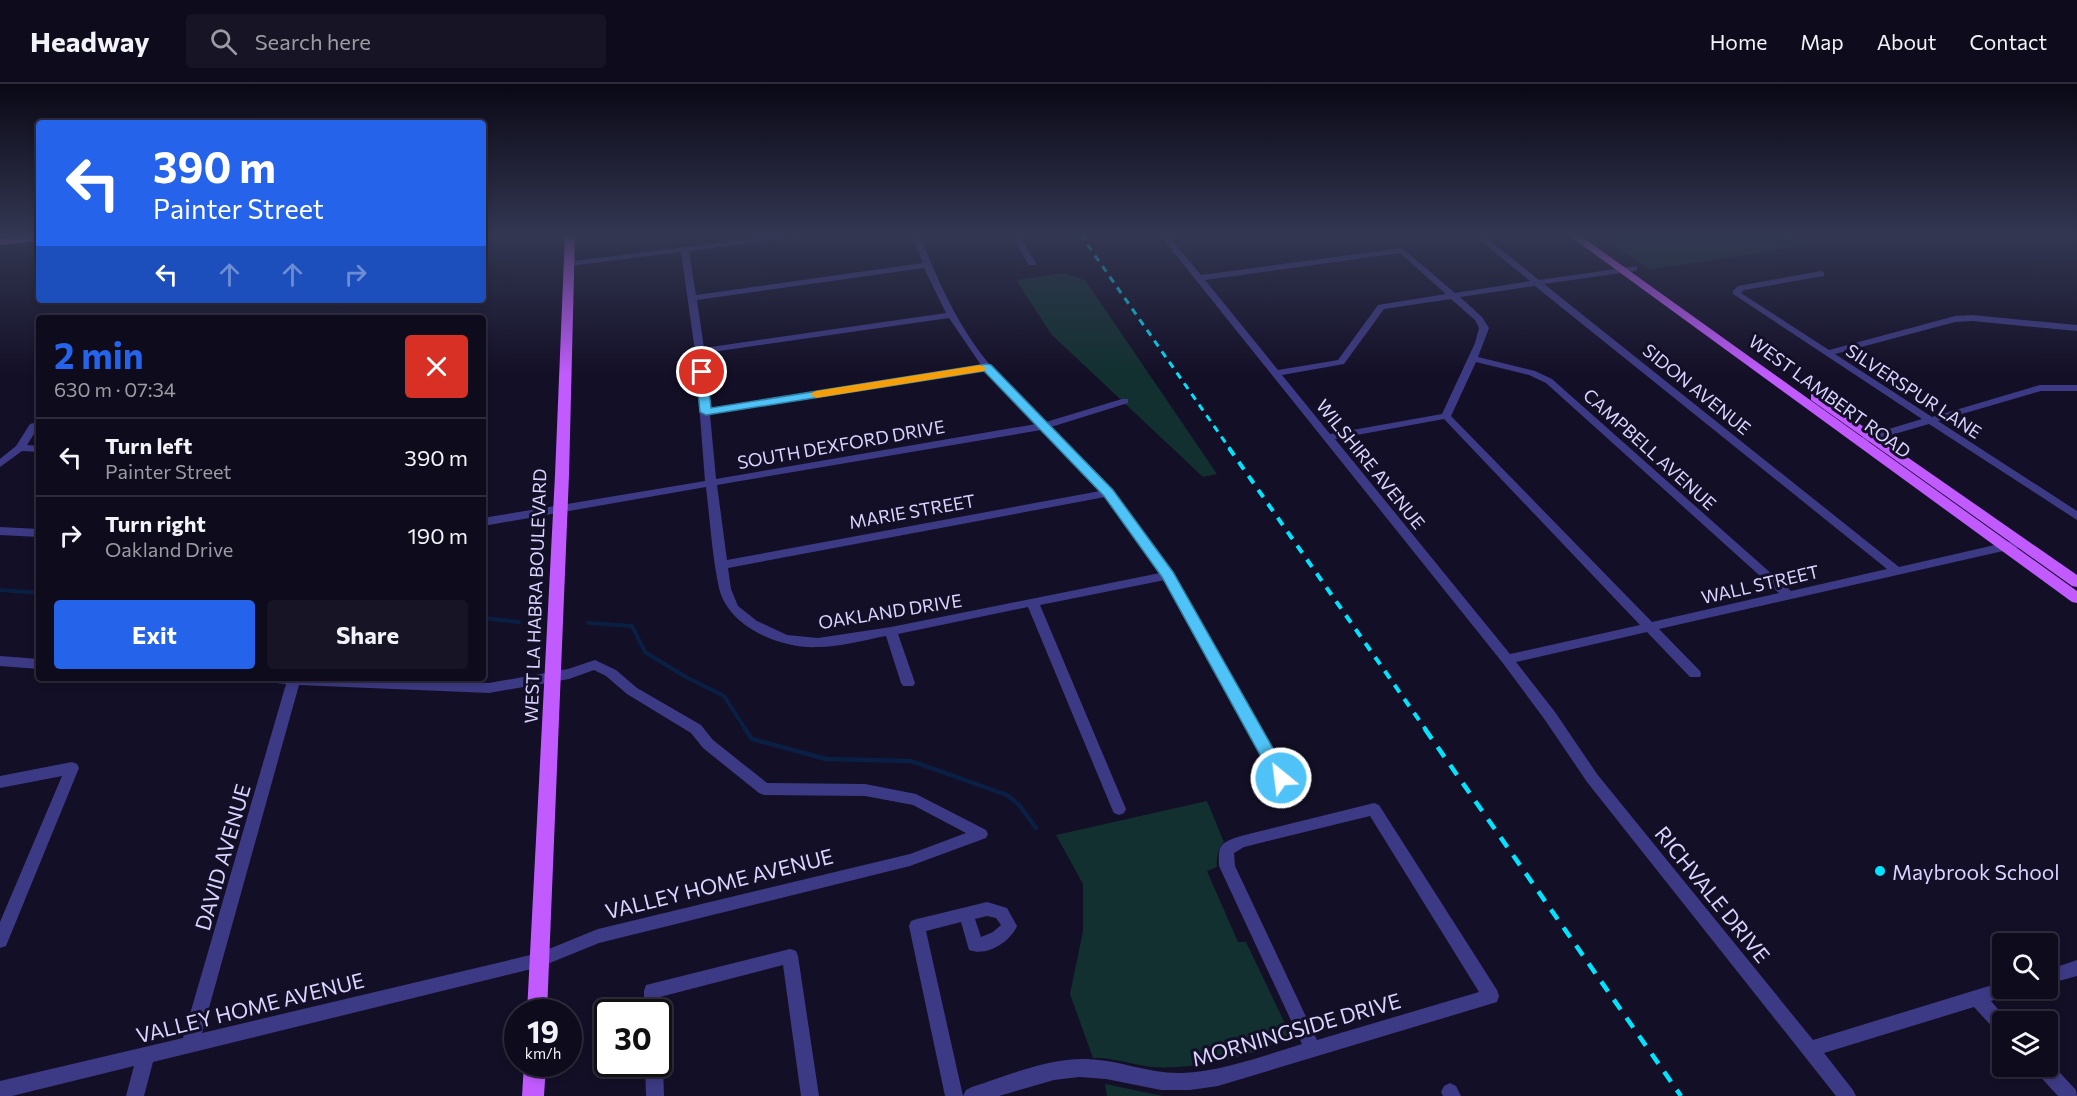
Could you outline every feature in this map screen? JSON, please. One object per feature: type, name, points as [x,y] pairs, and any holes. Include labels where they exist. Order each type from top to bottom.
[{"type":"main road","name":"WEST LA HABRA BOULEVARD","points":[[538,999],[568,281]]},
{"type":"main road","name":"WEST LAMBERT ROAD","points":[[1645,281],[1865,439],[2006,546],[2073,590]]},
{"type":"main road","name":"WEST LAMBERT ROAD","points":[[1865,439],[2021,543],[2073,590]]},
{"type":"main road","points":[[533,1096],[534,1077]]},
{"type":"street","name":"OAKLAND DRIVE","points":[[690,281],[700,351],[711,483],[725,589],[733,608],[753,624],[785,639],[818,643],[1033,604],[1168,575]]},
{"type":"street","points":[[692,298],[812,281]]},
{"type":"street","points":[[934,281],[951,315],[987,367],[1108,493],[1168,575],[1281,778]]},
{"type":"street","name":"WILSHIRE AVENUE","points":[[1202,281],[1507,659],[1550,716]]},
{"type":"street","points":[[1436,281],[1479,319],[1484,328],[1473,359],[1446,416]]},
{"type":"street","points":[[1276,373],[1341,362],[1381,307],[1549,281]]},
{"type":"street","name":"SILVERSPUR LANE","points":[[1780,281],[1741,288],[1737,294],[2077,516]]},
{"type":"street","name":"SIDON AVENUE","points":[[1538,283],[1897,571]]},
{"type":"street","points":[[700,351],[951,315]]},
{"type":"street","points":[[1827,353],[1955,319],[1972,318],[2077,328]]},
{"type":"street","name":"CAMPBELL AVENUE","points":[[1473,359],[1532,373],[1549,381],[1788,596]]},
{"type":"street","points":[[706,412],[987,367]]},
{"type":"street","points":[[1865,439],[2040,388],[2077,388]]},
{"type":"street","name":"SOUTH DEXFORD DRIVE","points":[[486,522],[1044,426],[1125,401]]},
{"type":"street","points":[[1328,437],[1446,416]]},
{"type":"street","points":[[1446,416],[1695,674]]},
{"type":"street","points":[[0,464],[20,448],[34,426]]},
{"type":"street","points":[[20,448],[36,448]]},
{"type":"street","name":"MARIE STREET","points":[[723,565],[1108,493]]},
{"type":"street","points":[[0,531],[36,533]]},
{"type":"street","name":"WALL STREET","points":[[1507,659],[2021,543]]},
{"type":"street","points":[[1033,604],[1119,809]]},
{"type":"street","points":[[891,631],[908,683]]},
{"type":"street","points":[[0,661],[36,664]]},
{"type":"street","name":"VALLEY HOME AVENUE","points":[[0,1090],[540,960],[598,936],[910,860],[981,834],[916,800],[865,790],[764,789],[708,744],[696,729],[632,691],[611,673],[590,665],[569,674],[553,677]]},
{"type":"street","points":[[318,681],[489,688],[553,677]]},
{"type":"street","name":"DAVID AVENUE","points":[[190,1044],[294,681]]},
{"type":"street","name":"RICHVALE DRIVE","points":[[1550,716],[1592,778],[1846,1096]]},
{"type":"street","points":[[0,782],[72,768],[6,913],[0,941]]},
{"type":"street","name":"MORNINGSIDE DRIVE","points":[[972,1096],[1021,1081],[1077,1068],[1110,1070],[1191,1089],[1228,1075],[1491,996],[1374,808],[1242,842],[1226,850],[1227,866],[1313,1049]]},
{"type":"street","points":[[954,1096],[917,926],[966,914]]},
{"type":"street","points":[[651,999],[651,991],[790,956],[810,1096]]},
{"type":"street","points":[[2058,974],[2077,968]]},
{"type":"street","points":[[1810,1049],[1992,993]]},
{"type":"street","points":[[1977,998],[1992,1014]]},
{"type":"street","points":[[135,1096],[146,1055]]},
{"type":"street","points":[[654,1077],[655,1096]]},
{"type":"street","points":[[2052,1077],[2070,1096]]},
{"type":"green space","points":[[1017,281],[1086,281],[1217,474],[1203,477],[1051,334]]},
{"type":"green space","points":[[1207,801],[1224,842],[1218,854],[1217,867],[1207,871],[1238,942],[1246,942],[1290,1034],[1261,1049],[1205,1064],[1153,1067],[1093,1058],[1070,994],[1083,931],[1083,884],[1056,835]]},
{"type":"green space","points":[[1105,1084],[1163,1096],[1107,1096]]},
{"type":"waterway","points":[[0,590],[36,593]]},
{"type":"waterway","points":[[486,618],[519,622]]},
{"type":"waterway","points":[[588,623],[632,626],[645,652],[686,677],[724,696],[746,730]]},
{"type":"waterway","points":[[745,729],[752,739],[826,759],[911,761],[1007,795],[1020,806],[1036,828]]},
{"type":"railway","points":[[1113,281],[1230,449]]},
{"type":"railway","points":[[1229,448],[1426,730]]},
{"type":"railway","points":[[1425,729],[1681,1096]]},
{"type":"slow traffic","points":[[816,394],[980,368]]},
{"type":"place","name":"Maybrook School","points":[[1880,871]]},
{"type":"route","points":[[702,372],[706,412],[987,367],[1108,493],[1168,575],[1281,778]]}]
